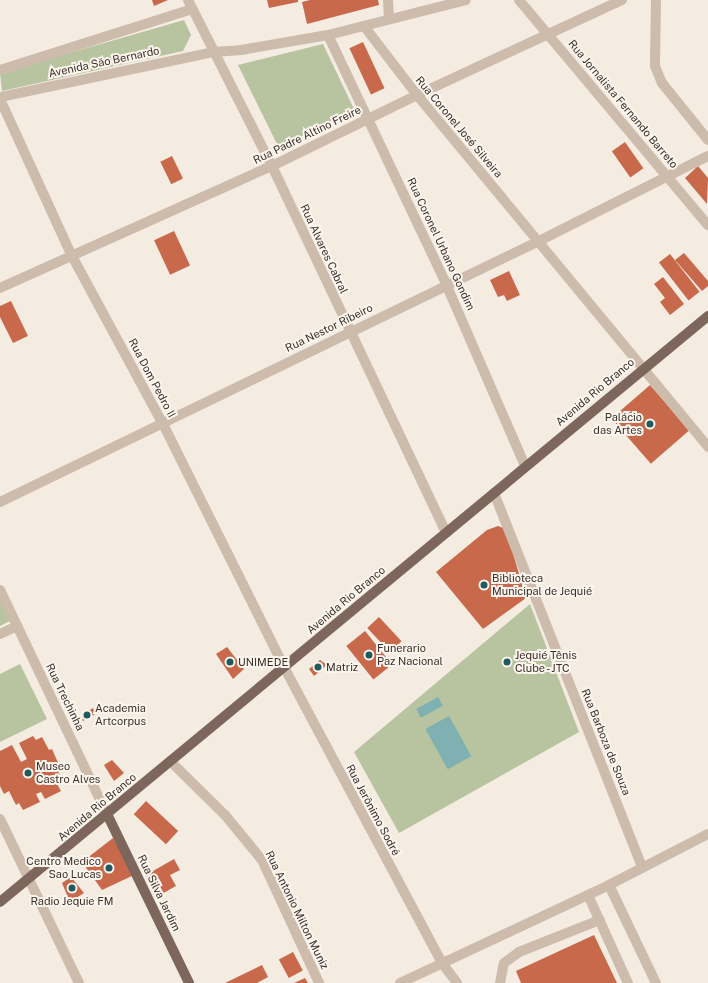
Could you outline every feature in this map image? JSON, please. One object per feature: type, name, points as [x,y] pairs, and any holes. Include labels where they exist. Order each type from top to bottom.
[{"type":"main road","name":"Avenida Rio Branco","points":[[0,902],[30,879],[643,368],[708,316]]},
{"type":"main road","name":"Rua Silva Jardim","points":[[107,814],[189,983]]},
{"type":"street","points":[[388,0],[389,19]]},
{"type":"street","name":"Avenida São Bernardo","points":[[0,98],[214,52],[241,50],[328,35],[466,0]]},
{"type":"street","name":"Rua Jornalista Fernando Barreto","points":[[519,0],[708,225]]},
{"type":"street","name":"Rua Padre Altino Freire","points":[[0,288],[71,254],[272,166],[417,95],[622,0]]},
{"type":"street","points":[[656,0],[655,66],[662,83],[708,140]]},
{"type":"street","name":"Avenida São Bernardo","points":[[0,70],[190,4]]},
{"type":"street","name":"Rua Alvares Cabral","points":[[190,4],[272,166],[446,533]]},
{"type":"street","name":"Rua Coronel José Silveira","points":[[364,26],[417,95],[708,447]]},
{"type":"street","name":"Rua Coronel Urbano Gondim","points":[[328,35],[369,118],[446,284],[525,466]]},
{"type":"street","name":"Rua Dom Pedro II","points":[[0,98],[71,254],[162,422],[284,667]]},
{"type":"street","name":"Rua Nestor Ribeiro","points":[[0,502],[446,284],[539,241],[708,156]]},
{"type":"street","name":"Rua Barboza de Souza","points":[[494,493],[642,866]]},
{"type":"street","name":"Rua Trechinha","points":[[0,590],[107,814]]},
{"type":"street","points":[[0,634],[17,626]]},
{"type":"street","name":"Rua Jerônimo Sodré","points":[[284,667],[442,963],[457,983]]},
{"type":"street","name":"Rua Antonio Milton Muniz","points":[[170,761],[225,814],[262,860],[319,983]]},
{"type":"street","points":[[0,820],[30,879],[79,983]]},
{"type":"street","points":[[400,983],[609,885],[642,866],[708,834]]},
{"type":"street","points":[[609,885],[656,983]]},
{"type":"street","points":[[588,895],[628,983]]},
{"type":"street","points":[[500,983],[504,963],[520,952],[600,920]]},
{"type":"green space","points":[[184,20],[191,35],[183,51],[2,91],[0,73]]},
{"type":"green space","points":[[323,44],[354,109],[279,148],[238,65]]},
{"type":"green space","points":[[0,596],[12,620],[0,626]]},
{"type":"green space","name":"Jequié Tênis Clube - JTC","points":[[530,604],[579,732],[399,833],[354,752]]},
{"type":"green space","points":[[20,664],[47,719],[0,742],[0,674]]},
{"type":"water","points":[[438,697],[443,706],[421,718],[416,709]]},
{"type":"water","points":[[449,716],[471,756],[448,769],[425,729]]},
{"type":"building","points":[[152,0],[168,0],[154,6]]},
{"type":"building","points":[[267,0],[298,0],[298,2],[269,8]]},
{"type":"building","points":[[310,0],[378,0],[379,5],[307,24],[302,2]]},
{"type":"building","points":[[363,42],[385,88],[371,95],[349,48]]},
{"type":"building","points":[[625,142],[643,168],[630,177],[612,151]]},
{"type":"building","points":[[172,156],[183,178],[171,184],[160,162]]},
{"type":"building","points":[[698,166],[708,178],[707,204],[685,178]]},
{"type":"building","points":[[174,231],[190,265],[170,275],[154,240]]},
{"type":"building","points":[[684,253],[708,281],[708,286],[702,291],[675,260]]},
{"type":"building","points":[[670,254],[700,292],[689,300],[659,263]]},
{"type":"building","points":[[509,271],[520,295],[507,301],[504,295],[498,297],[490,280]]},
{"type":"building","points":[[663,277],[684,304],[670,315],[660,302],[665,298],[654,284]]},
{"type":"building","points":[[11,301],[28,336],[13,343],[0,317],[0,306]]},
{"type":"building","name":"Palácio das Artes","points":[[650,385],[689,430],[651,464],[612,418]]},
{"type":"building","name":"Biblioteca Municipal de Jequié","points":[[498,526],[506,529],[526,598],[483,629],[436,572],[487,530]]},
{"type":"building","points":[[379,617],[402,641],[390,652],[367,628]]},
{"type":"building","name":"Funerario Paz Nacional","points":[[365,631],[392,664],[373,680],[346,646]]},
{"type":"building","name":"UNIMEDE","points":[[227,647],[244,669],[233,679],[216,654]]},
{"type":"building","name":"Matriz","points":[[320,660],[327,665],[314,676],[309,669]]},
{"type":"building","name":"Academia Artcorpus","points":[[93,708],[95,714],[83,721],[80,717]]},
{"type":"building","points":[[33,736],[36,740],[42,737],[49,750],[52,749],[59,765],[56,767],[63,781],[57,784],[61,791],[45,799],[41,792],[36,794],[40,802],[23,810],[19,803],[16,805],[9,791],[4,794],[0,786],[0,751],[12,745],[21,762],[27,759],[19,743]]},
{"type":"building","points":[[112,760],[124,773],[114,781],[104,765]]},
{"type":"building","points":[[146,801],[178,831],[166,844],[134,814]]},
{"type":"building","name":"Centro Medico Sao Lucas","points":[[113,838],[134,875],[102,890],[82,862]]},
{"type":"building","points":[[174,859],[180,870],[170,875],[176,886],[158,896],[146,875]]},
{"type":"building","name":"Radio Jequie FM","points":[[71,877],[84,893],[70,902],[62,883]]},
{"type":"building","points":[[594,935],[617,983],[521,983],[516,971]]},
{"type":"building","points":[[293,952],[303,971],[289,978],[279,960]]},
{"type":"building","points":[[262,965],[268,977],[257,983],[225,983]]},
{"type":"building","points":[[305,978],[308,983],[294,983]]},
{"type":"place","name":"Palácio das Artes","points":[[650,424]]},
{"type":"place","name":"Biblioteca Municipal de Jequié","points":[[484,585]]},
{"type":"place","name":"Funerario Paz Nacional","points":[[369,655]]},
{"type":"place","name":"UNIMEDE","points":[[230,662]]},
{"type":"place","name":"Jequié Tênis Clube - JTC","points":[[507,662]]},
{"type":"place","name":"Matriz","points":[[318,667]]},
{"type":"place","name":"Academia Artcorpus","points":[[87,715]]},
{"type":"place","name":"Museo Castro Alves","points":[[28,773]]},
{"type":"place","name":"Centro Medico Sao Lucas","points":[[109,868]]},
{"type":"place","name":"Radio Jequie FM","points":[[72,888]]}]
